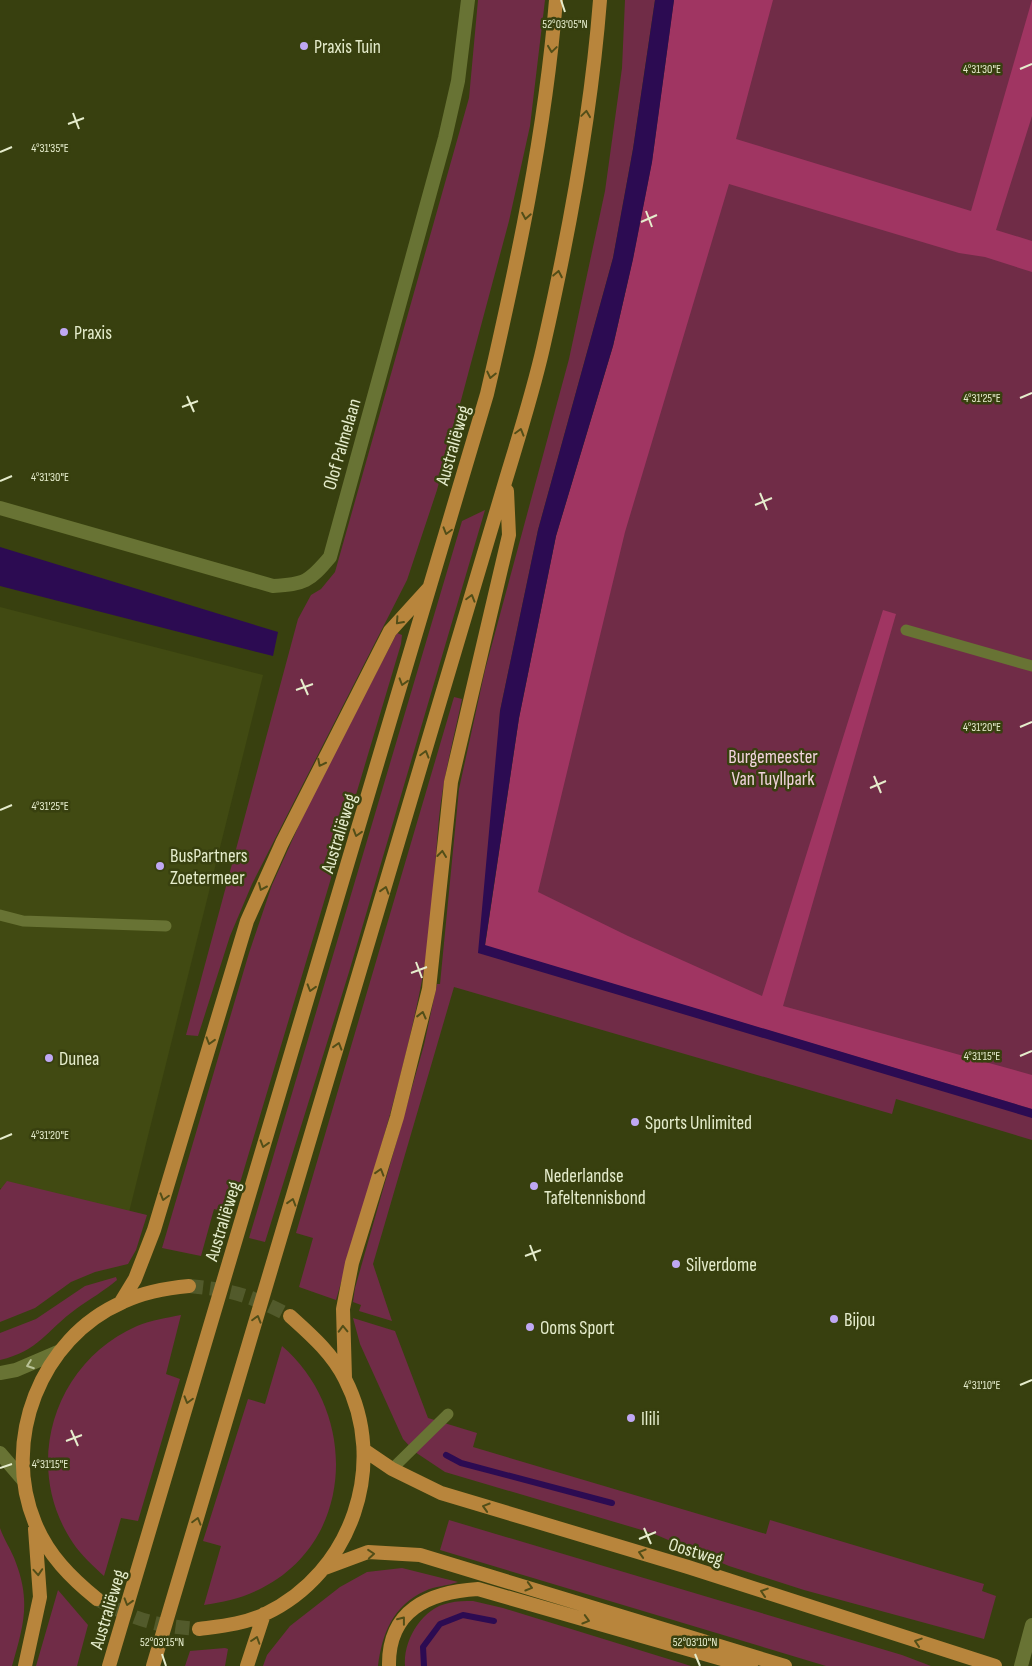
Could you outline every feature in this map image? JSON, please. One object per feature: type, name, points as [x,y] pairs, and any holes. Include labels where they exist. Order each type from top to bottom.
[{"type":"main road","name":"Australiëweg","points":[[109,1666],[432,585],[487,394],[520,248],[535,168],[556,0]]},
{"type":"main road","points":[[153,1666],[184,1567],[543,349],[570,213],[587,108],[600,0]]},
{"type":"main road","points":[[345,1378],[343,1310],[352,1263],[397,1117],[429,988],[451,782],[509,535],[506,479]]},
{"type":"main road","points":[[121,1302],[135,1279],[154,1230],[247,921],[282,843],[390,631],[432,585]]},
{"type":"main road","points":[[25,1666],[40,1597],[35,1523],[24,1480],[23,1447],[28,1413],[40,1381],[58,1352],[87,1324],[121,1302],[143,1294],[189,1286]]},
{"type":"main road","points":[[199,1629],[232,1625],[264,1614],[286,1602],[325,1568],[348,1532],[361,1492],[364,1450],[359,1413],[345,1378],[321,1344],[290,1316]]},
{"type":"main road","name":"Oostweg","points":[[364,1450],[392,1469],[441,1493],[688,1567],[995,1666]]},
{"type":"main road","points":[[35,1523],[51,1552],[72,1578],[97,1599]]},
{"type":"main road","points":[[325,1568],[368,1552],[420,1554],[784,1666]]},
{"type":"main road","points":[[389,1666],[396,1629],[404,1616],[422,1601],[456,1590],[478,1590],[722,1659],[784,1666]]},
{"type":"main road","points":[[247,1666],[264,1614]]},
{"type":"street","name":"Olof Palmelaan","points":[[0,508],[273,586],[300,584],[314,575],[330,557],[445,138],[458,81],[468,0]]},
{"type":"street","points":[[0,1373],[16,1370],[58,1352]]},
{"type":"street","points":[[0,1453],[24,1480]]},
{"type":"street","points":[[1021,1666],[1032,1625]]},
{"type":"lane","points":[[906,630],[1032,666]]},
{"type":"lane","points":[[0,916],[23,921],[166,926]]},
{"type":"lane","points":[[392,1469],[448,1414]]},
{"type":"shaded area","points":[[655,0],[674,0],[652,162],[633,259],[613,346],[556,536],[519,718],[485,945],[1032,1109],[1032,1118],[478,953],[500,711],[538,530],[613,258],[633,149]]},
{"type":"shaded area","points":[[674,0],[773,0],[736,139],[971,211],[1032,0],[1032,116],[996,230],[1032,241],[1032,272],[985,257],[959,253],[729,184],[625,532],[538,892],[628,936],[762,996],[883,610],[896,614],[783,1006],[1032,1075],[1032,1109],[485,946],[519,718],[556,536],[613,346],[633,259],[652,162]]},
{"type":"shaded area","points":[[0,547],[278,632],[273,656],[0,586]]},
{"type":"shaded area","points":[[0,607],[263,675],[127,1220],[0,1188]]},
{"type":"green space","points":[[478,0],[545,0],[530,126],[509,221],[437,490],[407,580],[252,884],[230,936],[198,1036],[186,1035],[298,619],[311,595],[321,589],[335,572],[469,98]]},
{"type":"green space","name":"Burgemeester Van Tuyllpark","points":[[625,0],[655,0],[633,149],[613,258],[538,530],[500,711],[485,946],[633,259],[652,162],[674,0],[1032,0],[1032,1140],[896,1099],[892,1114],[454,987],[373,1264],[392,1321],[359,1311],[361,1305],[353,1302],[355,1288],[424,1045],[437,984],[440,984],[459,789],[485,670],[569,359],[605,191],[622,68]]},
{"type":"green space","points":[[485,510],[349,972],[265,1242],[249,1238],[462,521]]},
{"type":"green space","points":[[397,633],[402,635],[401,644],[231,1213],[214,1209],[201,1256],[162,1248],[249,953],[272,885],[313,794]]},
{"type":"green space","points":[[454,697],[462,699],[441,803],[431,916],[415,1016],[372,1179],[336,1300],[299,1287],[313,1238],[296,1233]]},
{"type":"green space","points":[[7,1181],[147,1215],[136,1250],[128,1264],[95,1272],[71,1282],[35,1308],[0,1322],[0,1190]]},
{"type":"green space","points":[[116,1277],[117,1280],[76,1309],[34,1345],[13,1356],[0,1360],[0,1333],[36,1319],[85,1286]]},
{"type":"green space","points":[[181,1315],[166,1374],[180,1379],[138,1521],[121,1518],[104,1576],[73,1543],[57,1513],[49,1482],[49,1450],[54,1419],[67,1390],[85,1364],[108,1343],[142,1324]]},
{"type":"green space","points":[[353,1318],[395,1331],[428,1418],[477,1433],[473,1447],[766,1534],[770,1520],[984,1584],[982,1591],[996,1596],[984,1639],[804,1590],[729,1566],[652,1533],[445,1472],[415,1452],[403,1439],[360,1344]]},
{"type":"green space","points":[[282,1346],[307,1373],[324,1404],[334,1438],[336,1473],[330,1507],[315,1539],[293,1566],[262,1588],[233,1599],[204,1605],[221,1546],[203,1541],[248,1399],[265,1404]]},
{"type":"green space","points":[[449,1520],[902,1655],[931,1666],[826,1666],[440,1550]]},
{"type":"green space","points":[[0,1528],[16,1563],[23,1590],[24,1615],[12,1666],[0,1666]]},
{"type":"green space","points":[[402,1568],[458,1582],[429,1589],[414,1597],[397,1612],[386,1632],[378,1666],[263,1666],[267,1655],[290,1626],[340,1587],[367,1572]]},
{"type":"green space","points":[[58,1590],[88,1625],[77,1666],[36,1666]]},
{"type":"green space","points":[[473,1601],[503,1608],[691,1666],[405,1666],[407,1646],[411,1636],[430,1611],[449,1603]]},
{"type":"green space","points":[[228,1649],[225,1666],[185,1666],[190,1651]]},
{"type":"waterway","points":[[446,1455],[461,1463],[612,1503]]},
{"type":"waterway","points":[[424,1666],[423,1647],[440,1624],[463,1615],[494,1621]]},
{"type":"tunnel","points":[[189,1286],[242,1295],[290,1316]]},
{"type":"tunnel","points":[[97,1599],[146,1621],[199,1629]]},
{"type":"place","name":"Praxis Tuin","points":[[304,46]]},
{"type":"place","name":"Praxis","points":[[64,332]]},
{"type":"place","name":"BusPartners Zoetermeer","points":[[160,866]]},
{"type":"place","name":"Dunea","points":[[49,1058]]},
{"type":"place","name":"Sports Unlimited","points":[[635,1122]]},
{"type":"place","name":"Nederlandse Tafeltennisbond","points":[[534,1186]]},
{"type":"place","name":"Silverdome","points":[[676,1264]]},
{"type":"place","name":"Bijou","points":[[834,1319]]},
{"type":"place","name":"Ooms Sport","points":[[530,1327]]},
{"type":"place","name":"Ilili","points":[[631,1418]]}]
